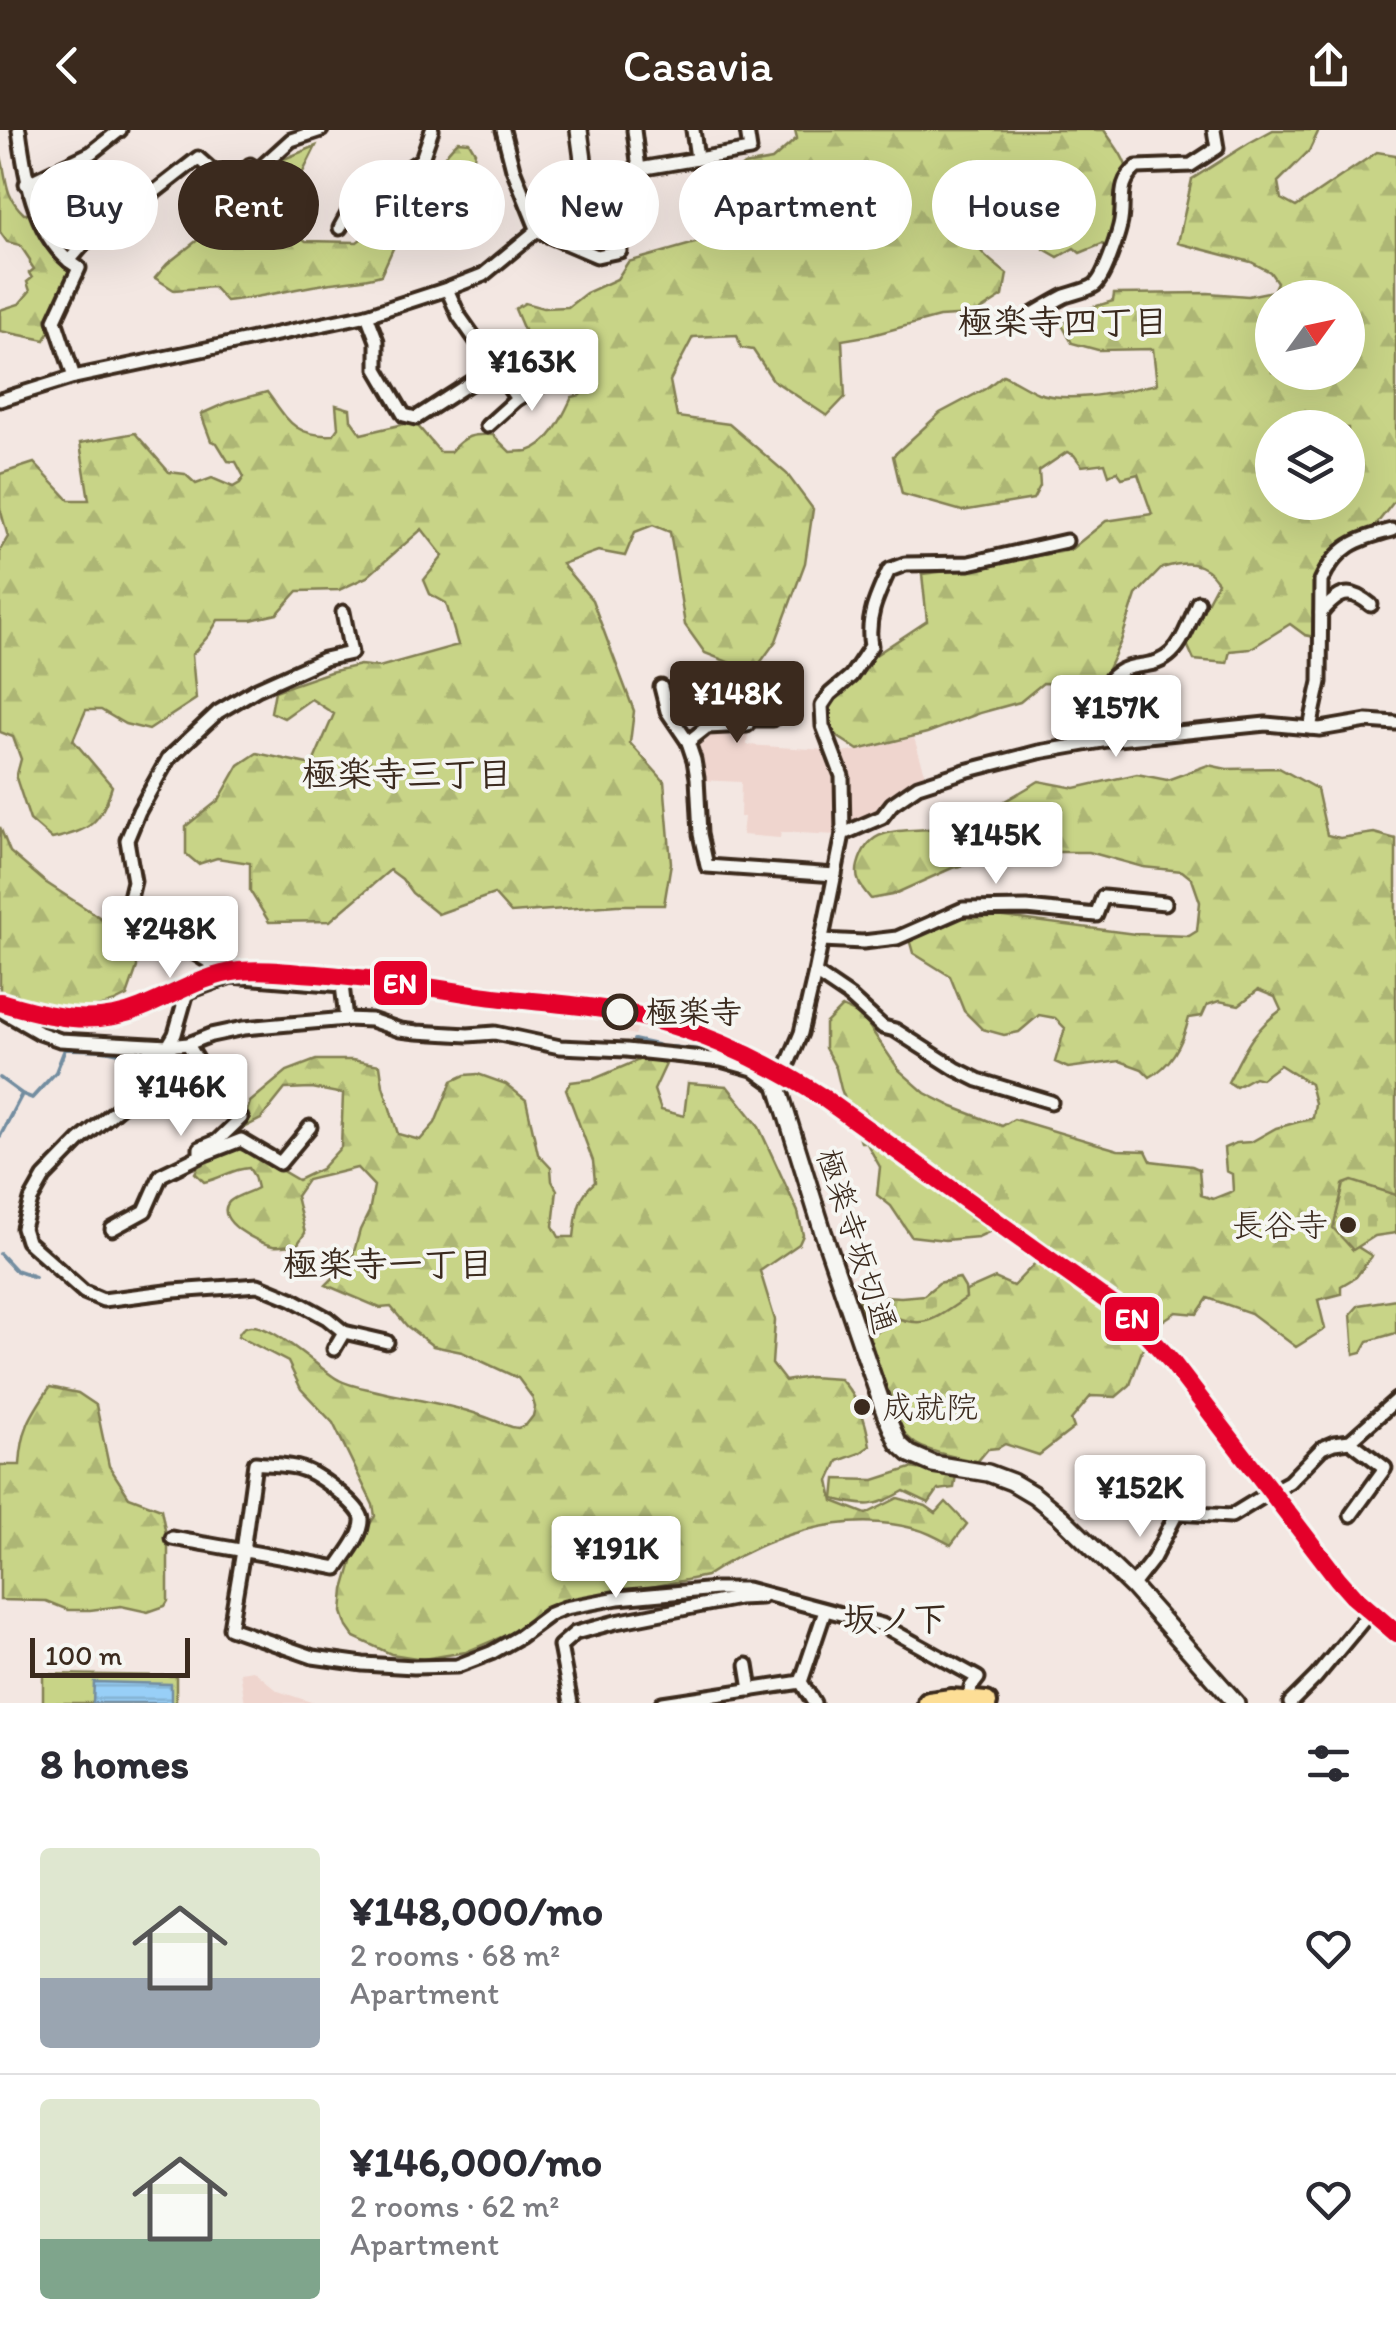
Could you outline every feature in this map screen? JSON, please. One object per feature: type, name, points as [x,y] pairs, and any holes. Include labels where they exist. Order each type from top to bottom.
[{"type":"highway","points":[[928,1703],[977,1702]]},
{"type":"street","points":[[19,130],[26,184],[54,248],[79,268],[55,320],[74,377]]},
{"type":"street","points":[[26,184],[90,153],[120,130]]},
{"type":"street","points":[[280,130],[291,140]]},
{"type":"street","points":[[69,261],[93,232],[148,197],[198,158],[232,188],[250,166],[258,170],[291,140],[321,130]]},
{"type":"street","points":[[421,160],[432,130]]},
{"type":"street","points":[[503,130],[525,199]]},
{"type":"street","points":[[579,130],[583,160]]},
{"type":"street","points":[[634,130],[639,160]]},
{"type":"street","points":[[693,130],[697,158]]},
{"type":"street","points":[[659,165],[750,150],[746,130]]},
{"type":"street","points":[[1024,320],[1051,303],[1096,284],[1108,265],[1120,228],[1122,191],[1132,171],[1137,167],[1191,165],[1217,148],[1214,130]]},
{"type":"street","points":[[0,400],[74,377],[367,315],[483,275],[525,241]]},
{"type":"street","points":[[583,250],[597,256],[620,251]]},
{"type":"street","points":[[446,289],[458,316],[517,399]]},
{"type":"street","points":[[367,315],[377,341],[377,369],[404,415],[410,418],[416,418],[495,368]]},
{"type":"street","points":[[486,426],[517,399],[563,374]]},
{"type":"street","points":[[1310,728],[1320,682],[1321,581],[1327,568],[1358,539],[1392,530]]},
{"type":"street","points":[[0,1010],[60,1040],[168,1046],[244,1028],[371,1020],[417,1032],[495,1033],[560,1046],[721,1060],[753,1068],[780,1084],[801,1034],[843,834],[842,776],[821,712],[826,699],[850,676],[871,646],[868,632],[874,602],[889,570],[905,564],[968,564],[1066,541]]},
{"type":"street","points":[[1321,613],[1334,598],[1348,593],[1358,594],[1371,604]]},
{"type":"street","points":[[1111,678],[1128,667],[1153,664],[1180,646],[1198,602]]},
{"type":"street","points":[[230,976],[154,927],[129,902],[134,881],[127,840],[168,760],[218,712],[257,689],[324,660],[351,653],[343,612]]},
{"type":"street","points":[[661,687],[668,711],[688,742],[697,778],[700,834],[707,866],[835,875]]},
{"type":"street","points":[[688,742],[707,727],[747,725],[748,719],[773,719]]},
{"type":"street","points":[[843,834],[882,817],[892,804],[918,786],[1039,752],[1108,740],[1266,724],[1320,729],[1367,721],[1396,723]]},
{"type":"street","points":[[822,940],[863,942],[897,938],[963,909],[1026,908],[1096,915],[1104,897],[1165,903]]},
{"type":"street","points":[[815,974],[849,996],[883,1027],[895,1030],[956,1069],[978,1080],[1051,1102]]},
{"type":"street","points":[[346,1019],[342,985],[230,976],[187,992],[175,1034],[144,1087],[79,1140],[44,1177],[31,1200],[23,1228],[28,1241],[84,1292],[104,1300],[174,1290],[258,1285],[328,1318],[344,1332],[387,1342]]},
{"type":"street","points":[[188,1044],[206,1074],[209,1098],[238,1111],[241,1118],[216,1141],[200,1148],[200,1156]]},
{"type":"street","name":"極楽寺坂切通","points":[[780,1084],[823,1232],[898,1443],[910,1454],[933,1464],[988,1474],[1012,1482],[1034,1496],[1132,1586],[1236,1703]]},
{"type":"street","points":[[112,1229],[145,1211],[161,1175],[241,1140],[280,1163],[310,1127]]},
{"type":"street","points":[[334,1349],[344,1332]]},
{"type":"street","points":[[1132,1586],[1154,1559],[1177,1513],[1230,1516],[1289,1482],[1322,1448],[1350,1441],[1396,1400]]},
{"type":"street","points":[[1350,1441],[1385,1468],[1351,1516]]},
{"type":"street","points":[[172,1538],[244,1551],[337,1568],[356,1538],[362,1522],[360,1512],[324,1480],[302,1469],[255,1463],[244,1551],[230,1628],[313,1657],[364,1664],[457,1666],[505,1645],[550,1614],[589,1602],[716,1588],[747,1589],[882,1625],[978,1678],[971,1686],[977,1702]]},
{"type":"street","points":[[571,1703],[560,1646],[575,1633],[738,1598],[770,1596]]},
{"type":"street","points":[[801,1682],[825,1611]]},
{"type":"street","points":[[1290,1703],[1366,1617]]},
{"type":"street","points":[[747,1665],[751,1690]]},
{"type":"street","points":[[662,1703],[801,1682]]},
{"type":"street","points":[[801,1682],[814,1703]]},
{"type":"shaded area","points":[[706,729],[748,729],[747,745],[826,750],[836,777],[837,835],[742,835],[741,782],[700,780],[693,741]]},
{"type":"shaded area","points":[[914,738],[927,779],[906,786],[880,814],[848,828],[839,754]]},
{"type":"shaded area","points":[[592,1007],[633,1013],[716,1039],[777,1066],[827,1097],[823,1102],[752,1060],[719,1053],[639,1025],[635,1035],[620,1032],[622,1015]]},
{"type":"shaded area","points":[[253,1670],[278,1691],[314,1703],[245,1703],[240,1672]]},
{"type":"green space","points":[[795,130],[1104,130],[1125,162],[1127,189],[1110,247],[1096,246],[1096,160],[932,160],[932,250],[980,250],[1007,274],[1003,296],[973,315],[939,317],[842,340],[845,397],[827,416],[773,380],[753,350],[741,348],[737,335],[693,337],[670,381],[677,417],[729,424],[787,474],[813,509],[805,563],[776,641],[755,670],[705,653],[685,625],[670,532],[653,525],[635,532],[625,556],[598,551],[562,564],[592,600],[634,711],[630,743],[664,781],[671,863],[664,905],[511,913],[494,894],[438,914],[390,870],[330,921],[269,922],[250,891],[250,863],[217,858],[198,864],[186,854],[186,826],[219,800],[239,765],[257,753],[312,765],[334,714],[311,699],[284,718],[271,712],[275,691],[330,672],[360,665],[379,667],[458,645],[446,603],[430,594],[424,580],[443,556],[422,529],[367,577],[339,590],[298,591],[277,614],[251,620],[218,620],[192,655],[196,699],[149,730],[125,724],[101,710],[86,710],[73,740],[112,786],[103,809],[85,828],[52,839],[30,820],[16,778],[21,759],[13,737],[0,732],[0,550],[8,537],[0,508],[0,474],[34,463],[69,500],[89,500],[80,443],[135,433],[169,472],[185,474],[196,484],[212,478],[233,487],[244,477],[236,462],[228,461],[217,443],[211,441],[201,414],[267,392],[293,425],[309,433],[333,435],[338,428],[336,405],[350,409],[351,420],[361,434],[408,423],[417,425],[440,452],[450,452],[469,437],[486,435],[493,435],[510,452],[528,451],[550,436],[572,397],[580,395],[576,382],[540,368],[515,309],[525,303],[543,308],[568,307],[586,293],[617,279],[628,262],[679,248],[912,250],[912,160],[772,160],[797,138]]},
{"type":"green space","points":[[1273,130],[1319,130],[1309,151],[1278,182],[1281,199],[1296,207],[1377,152],[1396,155],[1396,499],[1361,544],[1337,552],[1316,578],[1314,637],[1290,624],[1250,649],[1230,651],[1227,663],[1194,660],[1186,642],[1218,582],[1200,566],[1162,568],[1136,595],[1101,684],[1043,683],[1020,702],[927,733],[858,750],[829,731],[831,702],[868,660],[927,621],[922,574],[1070,550],[1106,521],[1152,514],[1138,474],[1122,478],[1117,471],[1109,475],[1105,463],[1082,466],[1067,452],[1039,471],[1040,486],[1033,499],[962,511],[902,494],[893,456],[940,413],[1003,375],[1038,393],[1066,397],[1157,384],[1153,349],[1098,350],[1072,343],[1062,325],[1074,313],[1113,301],[1114,294],[1255,295],[1255,390],[1365,390],[1365,280],[1276,280],[1270,272],[1251,262],[1178,243],[1192,179]]},
{"type":"green space","points":[[458,141],[469,142],[475,152],[474,160],[443,160]]},
{"type":"green space","points":[[316,146],[309,160],[281,160]]},
{"type":"green space","points":[[0,153],[12,199],[24,214],[30,214],[30,250],[52,250],[71,269],[57,316],[45,340],[0,331],[0,310],[19,304],[30,291],[27,282],[34,269],[20,245],[7,242],[0,232]]},
{"type":"green space","points":[[319,241],[339,242],[339,250],[392,250],[381,275],[226,301],[213,287],[174,290],[155,278],[185,250],[319,250]]},
{"type":"green space","points":[[1046,250],[1070,250],[1058,257]]},
{"type":"green space","points":[[1208,765],[1227,769],[1279,768],[1317,789],[1327,835],[1340,838],[1374,833],[1396,839],[1396,1198],[1352,1183],[1343,1185],[1338,1226],[1353,1244],[1372,1256],[1356,1277],[1341,1286],[1341,1294],[1318,1300],[1325,1329],[1296,1347],[1251,1313],[1208,1298],[1197,1314],[1176,1312],[1153,1327],[1130,1385],[1116,1397],[1091,1396],[1071,1420],[1074,1428],[1039,1455],[1005,1444],[988,1449],[977,1462],[922,1447],[905,1434],[887,1403],[859,1315],[859,1301],[871,1334],[883,1329],[880,1317],[899,1310],[934,1314],[968,1290],[995,1278],[1013,1286],[1038,1260],[1035,1242],[1023,1230],[991,1231],[978,1237],[945,1240],[911,1236],[891,1206],[877,1195],[880,1167],[866,1142],[861,1142],[836,1068],[825,1048],[825,1024],[842,1007],[862,1016],[899,1070],[925,1093],[1002,1126],[1014,1119],[1118,1150],[1146,1151],[1151,1161],[1192,1166],[1199,1169],[1201,1195],[1213,1199],[1233,1191],[1224,1148],[1313,1118],[1315,1103],[1310,1084],[1280,1065],[1261,1079],[1254,1077],[1236,1087],[1228,1082],[1256,1034],[1281,1010],[1275,997],[1258,990],[1239,1005],[1219,1001],[1207,1005],[1202,1016],[1189,1018],[1176,1052],[1150,1077],[1142,1069],[1120,1061],[1068,1068],[1055,1062],[1065,1028],[1055,1018],[1039,1015],[1019,1032],[1004,1035],[982,1029],[964,1011],[950,976],[913,953],[909,939],[951,920],[982,914],[1135,934],[1189,936],[1197,931],[1200,902],[1192,879],[1182,871],[1143,867],[1089,852],[1018,852],[952,868],[892,895],[871,899],[860,884],[858,865],[871,841],[880,835],[941,827],[1002,803],[1039,781],[1075,788],[1137,774],[1167,780]]},
{"type":"green space","points":[[0,827],[10,852],[45,882],[136,941],[137,967],[127,996],[80,1009],[48,1006],[0,993]]},
{"type":"green space","points":[[641,1059],[667,1062],[654,1090],[661,1110],[684,1116],[688,1083],[727,1086],[758,1125],[798,1212],[803,1235],[799,1244],[760,1271],[775,1320],[772,1364],[785,1381],[809,1377],[840,1379],[864,1419],[870,1446],[838,1461],[829,1481],[833,1501],[866,1514],[898,1498],[936,1513],[946,1502],[967,1524],[951,1545],[920,1530],[889,1524],[861,1522],[806,1530],[754,1549],[706,1576],[554,1607],[511,1633],[466,1652],[423,1659],[391,1654],[354,1637],[342,1612],[353,1559],[375,1516],[373,1505],[333,1423],[301,1389],[288,1362],[238,1336],[245,1327],[257,1326],[286,1341],[346,1383],[467,1411],[512,1427],[526,1425],[533,1416],[532,1397],[518,1378],[462,1352],[433,1346],[407,1326],[391,1307],[380,1308],[326,1285],[352,1259],[369,1212],[374,1186],[357,1168],[307,1180],[296,1196],[305,1233],[297,1245],[279,1246],[249,1236],[227,1216],[229,1202],[257,1188],[249,1168],[204,1182],[195,1173],[200,1163],[235,1149],[248,1151],[298,1180],[321,1169],[341,1147],[343,1094],[312,1088],[285,1089],[261,1119],[241,1129],[250,1102],[287,1071],[316,1060],[380,1065],[398,1134],[420,1140],[435,1123],[452,1081],[478,1074],[506,1084],[526,1100],[538,1154],[551,1168],[557,1190],[553,1226],[559,1237],[574,1237],[581,1201],[595,1182],[593,1161],[566,1089],[571,1082],[594,1079]]},
{"type":"green space","points":[[1352,1181],[1396,1195],[1396,1233],[1375,1236],[1353,1250],[1333,1228],[1344,1184]]},
{"type":"green space","points":[[959,1278],[966,1298],[934,1318],[906,1321],[880,1311],[884,1296],[924,1295],[939,1283]]},
{"type":"green space","points":[[1396,1299],[1396,1333],[1368,1341],[1362,1352],[1354,1354],[1351,1314],[1359,1305]]},
{"type":"green space","points":[[50,1387],[78,1393],[96,1405],[109,1466],[129,1497],[161,1509],[168,1545],[165,1606],[148,1612],[121,1606],[68,1610],[46,1601],[0,1600],[0,1465],[20,1465],[28,1423]]},
{"type":"green space","points":[[911,1468],[956,1475],[954,1488],[938,1490],[929,1503],[904,1491],[870,1504],[834,1499],[836,1479],[874,1480]]},
{"type":"green space","points":[[43,1674],[176,1676],[176,1703],[43,1703]]},
{"type":"water","points":[[94,1682],[171,1684],[171,1703],[93,1703]]},
{"type":"waterway","points":[[634,1040],[657,1045]]},
{"type":"waterway","points":[[672,1047],[709,1051]]},
{"type":"waterway","points":[[0,1078],[32,1098],[56,1072],[65,1049],[106,1050],[145,1064],[155,1056]]},
{"type":"waterway","points":[[0,1136],[21,1096]]},
{"type":"waterway","points":[[0,1254],[15,1270],[35,1277]]},
{"type":"transit line","name":"EN","points":[[0,1002],[88,1019],[123,1014],[226,973],[277,971],[363,978],[609,1010],[665,1023],[749,1056],[825,1099],[1134,1320],[1171,1361],[1338,1579],[1396,1633]]},
{"type":"place","name":"極楽寺","points":[[620,1012]]},
{"type":"place","name":"長谷寺","points":[[1348,1225]]},
{"type":"place","name":"成就院","points":[[862,1407]]},
{"type":"district","name":"極楽寺四丁目","points":[[1063,322]]},
{"type":"district","name":"極楽寺三丁目","points":[[407,774]]},
{"type":"district","name":"極楽寺一丁目","points":[[388,1264]]},
{"type":"district","name":"坂ノ下","points":[[895,1619]]}]
